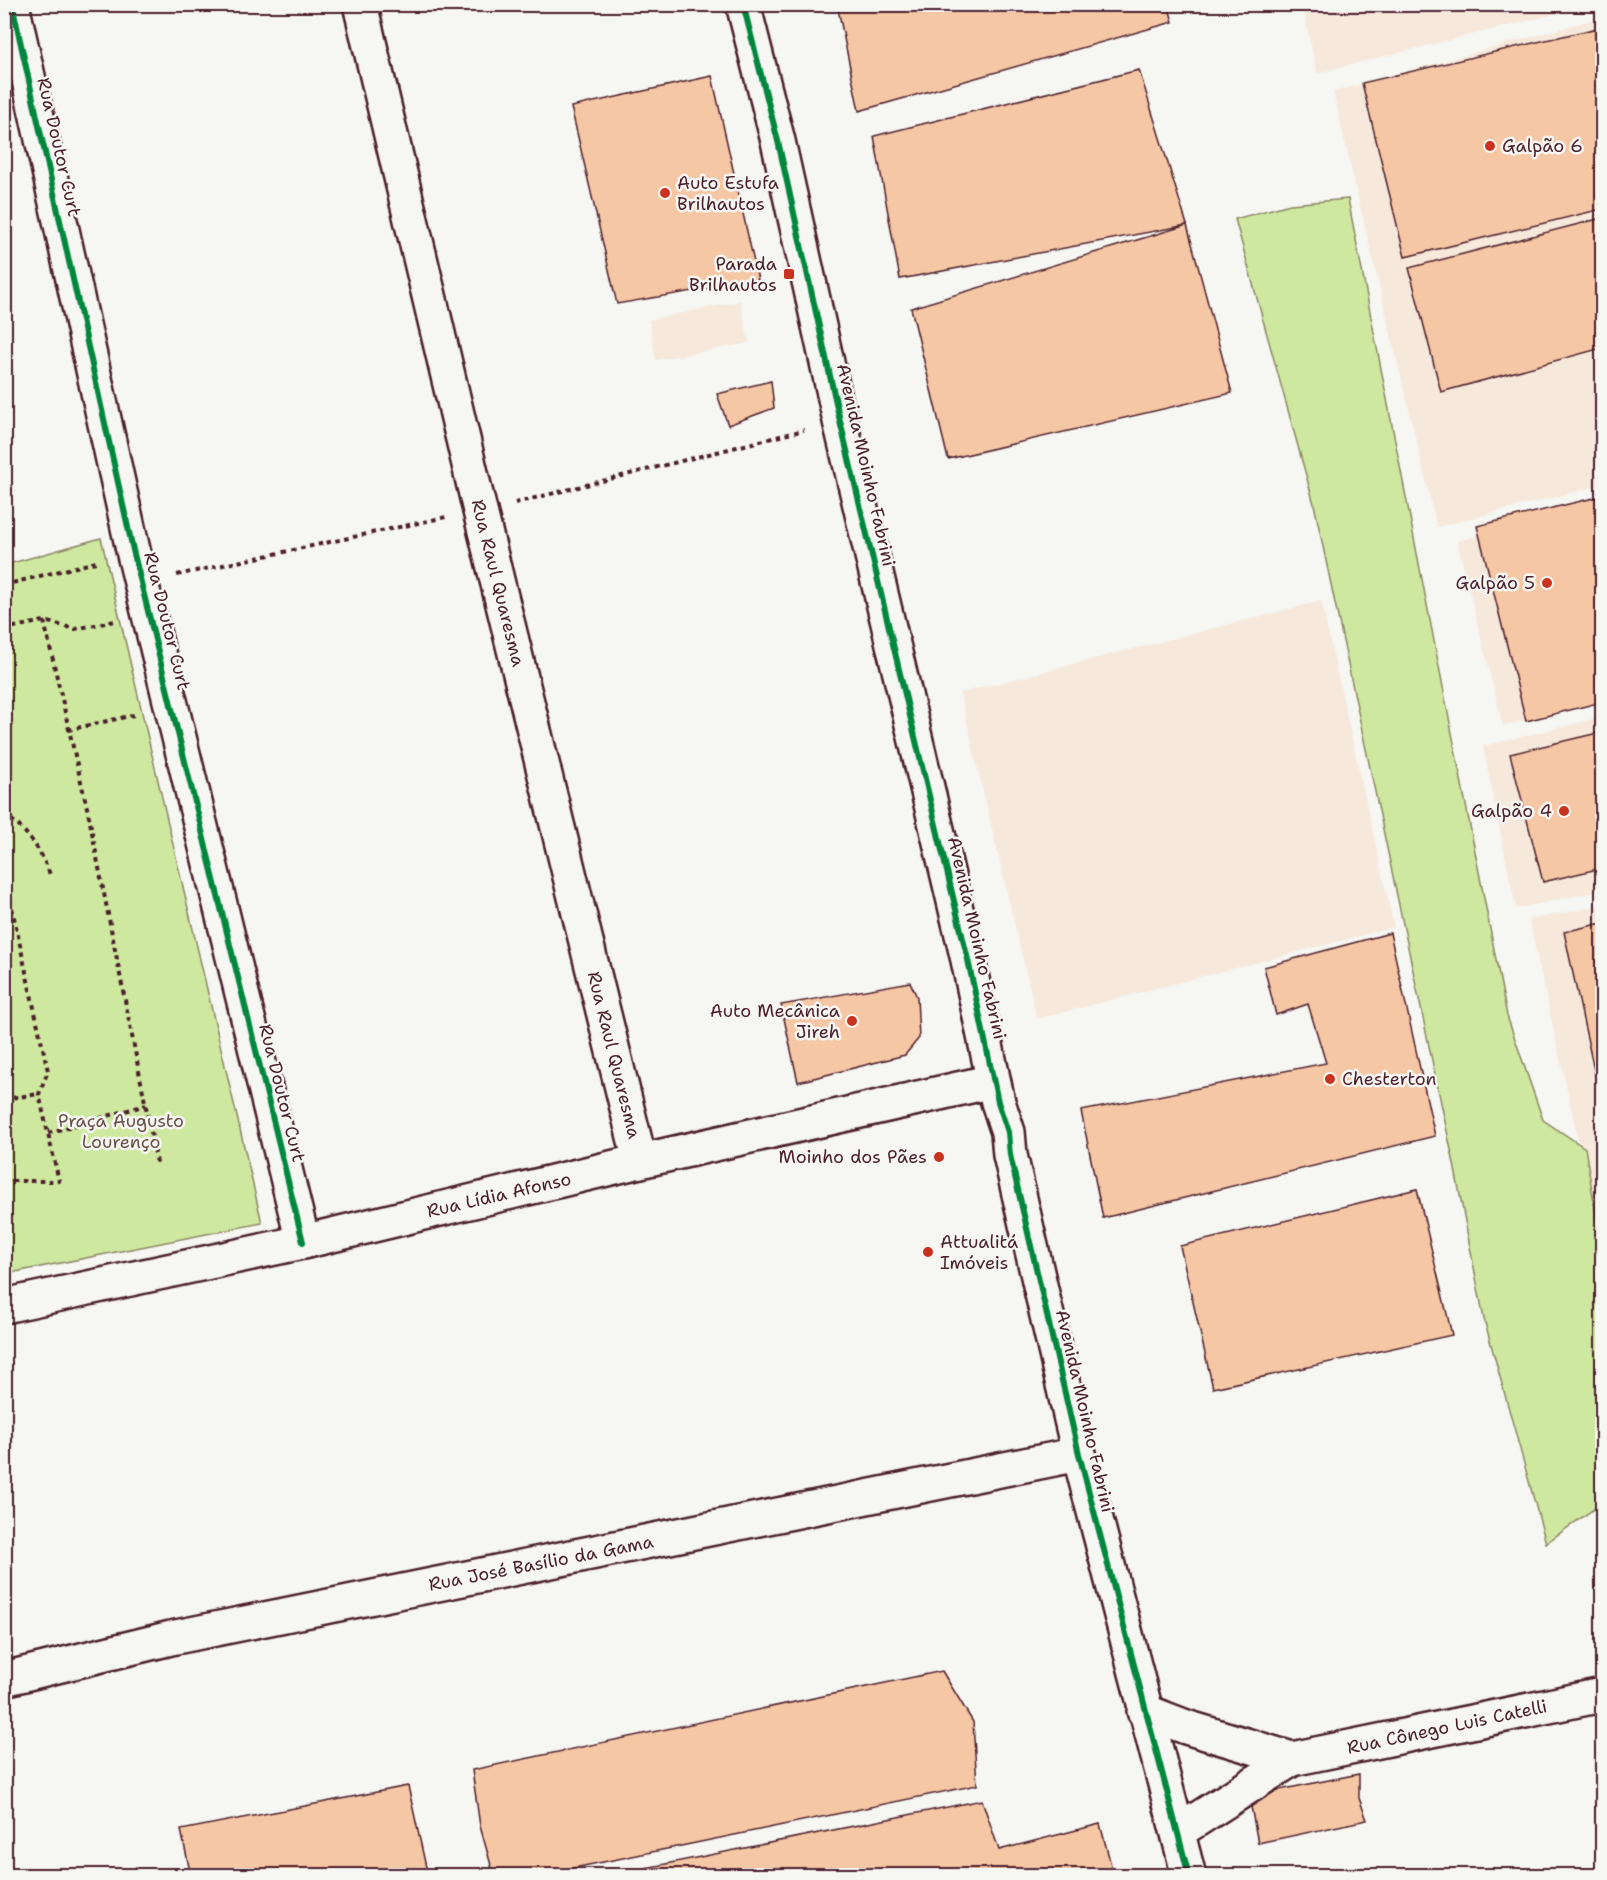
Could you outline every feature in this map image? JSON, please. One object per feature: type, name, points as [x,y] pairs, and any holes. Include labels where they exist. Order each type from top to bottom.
[{"type":"street","name":"Rua Doutor Curt","points":[[12,4],[133,550],[303,1242]]},
{"type":"street","name":"Rua Raul Quaresma","points":[[360,4],[477,499],[640,1161]]},
{"type":"street","name":"Avenida Moinho Fabrini","points":[[743,4],[778,141],[840,422],[968,960],[993,1081],[1008,1132],[1010,1155],[1079,1454],[1144,1711],[1179,1831],[1189,1875]]},
{"type":"street","name":"Rua Lídia Afonso","points":[[4,1306],[303,1242],[640,1161],[993,1081]]},
{"type":"street","name":"Rua José Basílio da Gama","points":[[4,1679],[171,1638],[1079,1454]]},
{"type":"street","name":"Rua Cônego Luis Catelli","points":[[1179,1831],[1292,1759],[1602,1695]]},
{"type":"street","name":"Rua Cônego Luis Catelli","points":[[1144,1711],[1204,1733],[1292,1759]]},
{"type":"path","points":[[4,585],[104,560]]},
{"type":"path","points":[[44,621],[88,812],[157,1162]]},
{"type":"path","points":[[4,629],[44,621],[75,629],[117,621]]},
{"type":"path","points":[[68,730],[150,711]]},
{"type":"path","points":[[4,814],[25,830],[43,854],[51,877]]},
{"type":"path","points":[[4,896],[9,895],[48,1071],[39,1094],[59,1181],[4,1181]]},
{"type":"path","points":[[4,1099],[39,1094]]},
{"type":"path","points":[[48,1133],[146,1105]]},
{"type":"shaded area","points":[[1302,4],[1592,4],[1592,5],[1317,73]]},
{"type":"shaded area","points":[[1602,17],[1602,485],[1437,527],[1333,92]]},
{"type":"shaded area","points":[[740,301],[749,343],[656,360],[649,320]]},
{"type":"shaded area","name":"Galpão 5","points":[[1602,505],[1602,701],[1503,726],[1457,541]]},
{"type":"shaded area","points":[[1321,601],[1394,927],[1037,1019],[960,693]]},
{"type":"shaded area","points":[[1602,717],[1602,890],[1516,909],[1483,746]]},
{"type":"shaded area","points":[[1602,905],[1602,1245],[1529,920]]},
{"type":"green space","points":[[1348,199],[1507,1016],[1543,1120],[1585,1148],[1602,1251],[1602,1503],[1546,1543],[1484,1319],[1454,1164],[1314,504],[1235,219],[1290,204]]},
{"type":"green space","name":"Praça Augusto Lourenço","points":[[101,538],[262,1223],[5,1274],[5,565]]},
{"type":"building","points":[[837,4],[1168,4],[1173,22],[859,111]]},
{"type":"building","name":"Galpão 6","points":[[1602,27],[1602,209],[1405,257],[1362,83]]},
{"type":"building","points":[[1139,70],[1187,225],[900,279],[874,136]]},
{"type":"building","name":"Auto Estufa Brilhautos","points":[[712,76],[758,280],[617,304],[571,107]]},
{"type":"building","points":[[1602,218],[1602,348],[1441,392],[1409,268]]},
{"type":"building","points":[[1187,225],[1232,393],[948,459],[911,308]]},
{"type":"building","points":[[771,381],[774,408],[728,425],[717,394]]},
{"type":"building","name":"Galpão 5","points":[[1602,496],[1602,702],[1526,721],[1477,526]]},
{"type":"building","name":"Galpão 4","points":[[1602,732],[1602,868],[1543,882],[1510,754]]},
{"type":"building","points":[[1602,923],[1602,1083],[1597,1084],[1564,932]]},
{"type":"building","name":"Chesterton","points":[[1390,933],[1435,1136],[1103,1218],[1081,1111],[1326,1063],[1308,1004],[1276,1015],[1264,967]]},
{"type":"building","name":"Auto Mecânica Jireh","points":[[910,982],[917,997],[919,1038],[905,1055],[798,1082],[781,1005]]},
{"type":"building","points":[[1417,1189],[1452,1335],[1213,1388],[1180,1246]]},
{"type":"building","points":[[942,1671],[973,1722],[977,1785],[535,1876],[494,1876],[480,1826],[472,1770]]},
{"type":"building","points":[[1359,1774],[1359,1798],[1367,1820],[1258,1843],[1249,1796]]},
{"type":"building","points":[[408,1786],[428,1876],[191,1876],[181,1830]]},
{"type":"building","points":[[982,1800],[999,1850],[1100,1824],[1114,1876],[606,1876]]},
{"type":"cycle path","points":[[12,4],[133,550],[303,1242]]},
{"type":"cycle path","points":[[743,4],[778,141],[840,421],[968,960],[998,1102],[1008,1132],[1010,1155],[1079,1454],[1189,1876]]},
{"type":"place","name":"Galpão 6","points":[[1490,146]]},
{"type":"place","name":"Auto Estufa Brilhautos","points":[[665,193]]},
{"type":"place","name":"Parada Brilhautos","points":[[789,274]]},
{"type":"place","name":"Galpão 5","points":[[1547,583]]},
{"type":"place","name":"Galpão 4","points":[[1564,811]]},
{"type":"place","name":"Auto Mecânica Jireh","points":[[852,1021]]},
{"type":"place","name":"Chesterton","points":[[1330,1079]]},
{"type":"place","name":"Moinho dos Pães","points":[[939,1157]]},
{"type":"place","name":"Attualitá Imóveis","points":[[928,1252]]}]
